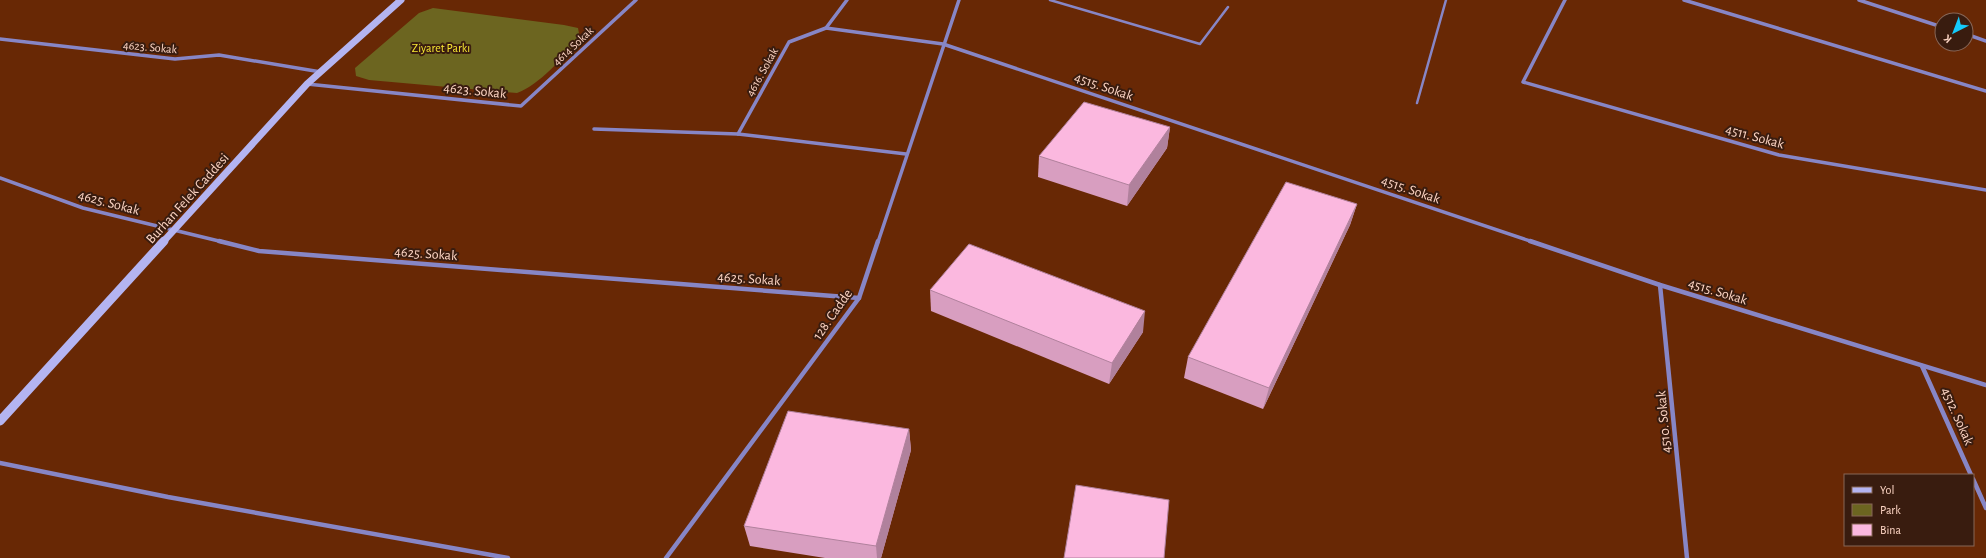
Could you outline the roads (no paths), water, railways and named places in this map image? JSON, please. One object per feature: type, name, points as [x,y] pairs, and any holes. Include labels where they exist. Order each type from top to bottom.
[{"type":"street","name":"Burhan Felek Caddesi","points":[[0,421],[176,230],[307,84],[401,0]]},
{"type":"street","name":"4614 Sokak","points":[[521,106],[636,0]]},
{"type":"street","points":[[826,28],[848,0]]},
{"type":"street","name":"128. Cadde","points":[[666,558],[859,298],[906,154],[959,0]]},
{"type":"street","name":"4511. Sokak","points":[[1565,0],[1522,82],[1779,155],[1986,190]]},
{"type":"street","points":[[1684,0],[1986,91]]},
{"type":"street","points":[[1859,0],[1934,24]]},
{"type":"street","name":"4515. Sokak","points":[[826,28],[943,44],[1660,285],[1986,385]]},
{"type":"street","name":"4616. Sokak","points":[[738,134],[789,42],[826,28]]},
{"type":"street","points":[[1974,37],[1986,41]]},
{"type":"street","name":"4623. Sokak","points":[[0,39],[175,59],[219,55],[321,72]]},
{"type":"street","name":"4623. Sokak","points":[[307,84],[521,106]]},
{"type":"street","points":[[594,129],[738,134],[906,154]]},
{"type":"street","name":"4625. Sokak","points":[[0,178],[84,208],[259,251],[859,298]]},
{"type":"street","name":"4510. Sokak","points":[[1660,285],[1687,558]]},
{"type":"street","name":"4512. Sokak","points":[[1922,366],[1971,474]]},
{"type":"street","points":[[0,463],[168,497],[508,558]]},
{"type":"street","points":[[1974,481],[1986,508]]},
{"type":"lane","points":[[1050,0],[1200,44],[1228,7]]},
{"type":"lane","points":[[1417,103],[1446,0]]},
{"type":"park label","name":"Ziyaret Parkı","points":[[441,48]]}]
